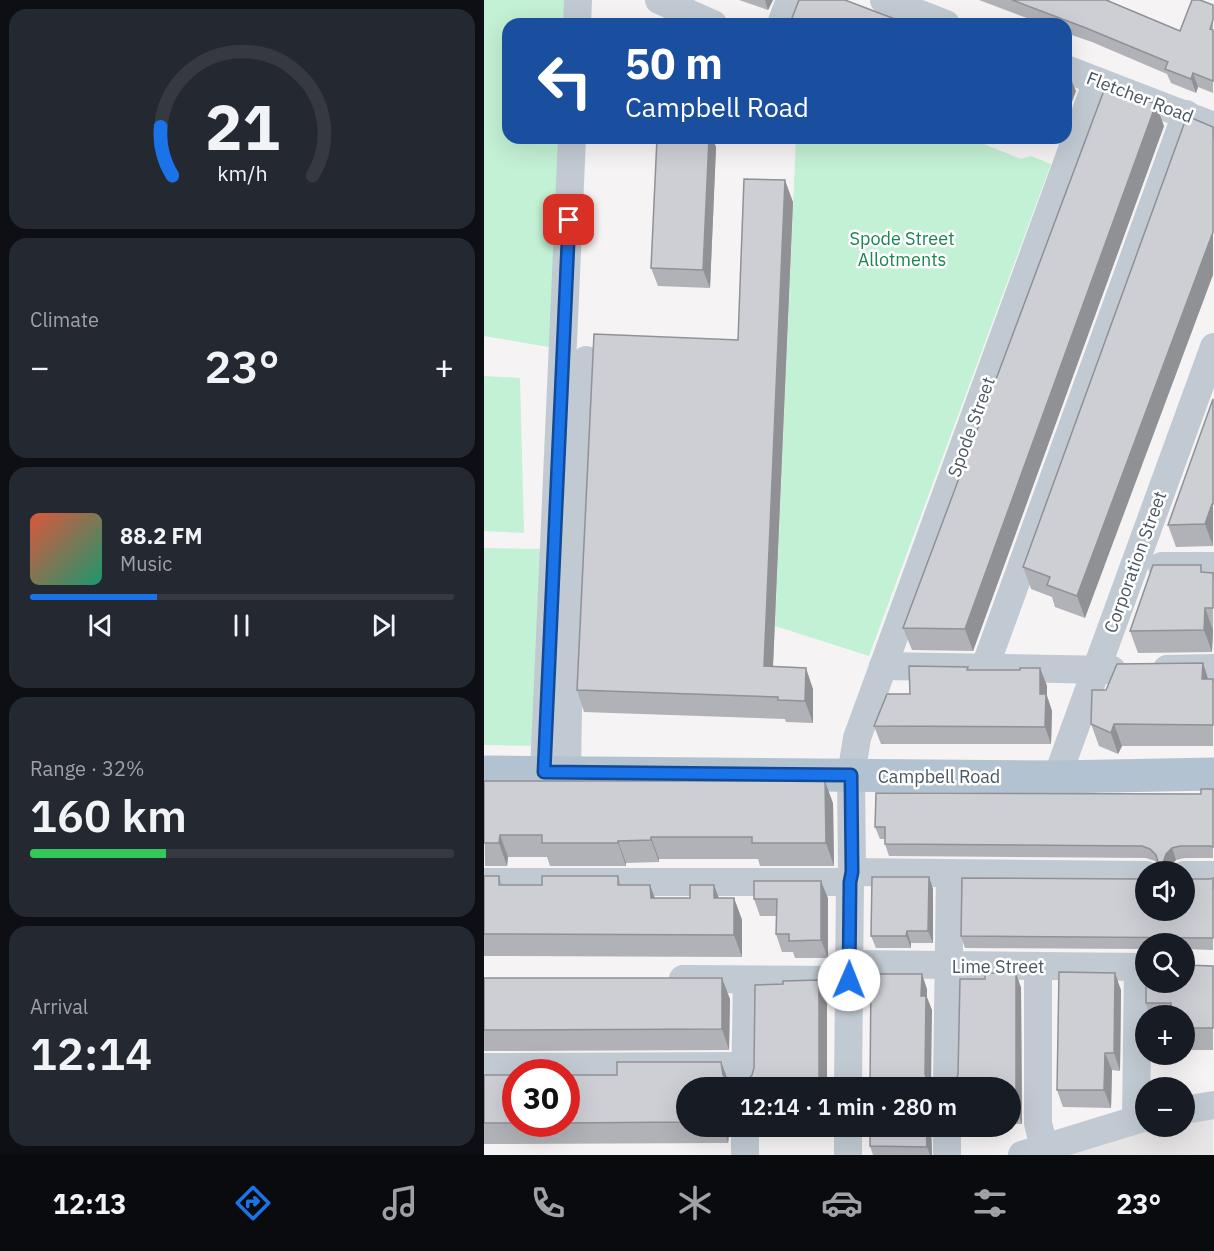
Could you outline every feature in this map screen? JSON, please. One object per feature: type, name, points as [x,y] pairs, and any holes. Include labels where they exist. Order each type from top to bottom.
[{"type":"main road","name":"Campbell Road","points":[[484,772],[1057,777],[1213,774]]},
{"type":"street","points":[[577,18],[578,0]]},
{"type":"street","points":[[659,0],[700,18]]},
{"type":"street","points":[[783,18],[790,0]]},
{"type":"street","points":[[884,0],[930,18]]},
{"type":"street","name":"Fletcher Road","points":[[1072,71],[1213,126]]},
{"type":"street","name":"Spode Street","points":[[848,1077],[851,775],[857,738],[1097,81]]},
{"type":"street","points":[[985,667],[1186,114]]},
{"type":"street","points":[[555,772],[572,144]]},
{"type":"street","name":"Corporation Street","points":[[1057,777],[1212,357]]},
{"type":"street","points":[[555,772],[568,711],[586,360]]},
{"type":"street","points":[[1133,566],[1213,566]]},
{"type":"street","points":[[883,666],[1095,670],[1211,662]]},
{"type":"street","points":[[947,1077],[950,873]]},
{"type":"street","points":[[484,882],[851,877],[950,873],[1135,875]]},
{"type":"street","points":[[1195,875],[1213,875]]},
{"type":"street","name":"Lime Street","points":[[663,979],[747,980],[948,965],[1135,967]]},
{"type":"street","points":[[1038,966],[1038,1123],[1033,1151],[1135,1120]]},
{"type":"street","points":[[484,1067],[745,1077],[747,980]]},
{"type":"street","points":[[1141,1077],[1142,993]]},
{"type":"street","points":[[1195,1108],[1213,1105]]},
{"type":"street","points":[[745,1137],[745,1155]]},
{"type":"street","points":[[848,1137],[848,1155]]},
{"type":"street","points":[[947,1137],[947,1155]]},
{"type":"shaded area","points":[[1213,1116],[1213,1155],[1060,1155],[1135,1132],[1135,1137],[1195,1137],[1195,1120]]},
{"type":"green space","points":[[484,0],[570,0],[569,18],[502,18],[502,144],[566,144],[560,349],[484,336]]},
{"type":"green space","name":"Spode Street Allotments","points":[[796,144],[984,144],[1021,159],[1031,156],[1051,164],[869,656],[775,626]]},
{"type":"green space","points":[[484,376],[520,378],[524,533],[484,531]]},
{"type":"green space","points":[[484,548],[547,549],[540,746],[484,745]]},
{"type":"building","points":[[799,0],[845,0],[892,18],[792,18]]},
{"type":"building","points":[[1012,0],[1106,0],[1180,31],[1192,0],[1200,0],[1213,5],[1213,20],[1210,29],[1213,30],[1213,81],[1193,73],[1191,79],[1165,69],[1168,62],[1072,23],[1072,18],[1060,18]]},
{"type":"building","points":[[1106,85],[1156,104],[965,629],[903,628]]},
{"type":"building","points":[[1187,116],[1213,127],[1213,232],[1077,596],[1047,585],[1050,577],[1023,567]]},
{"type":"building","points":[[657,144],[709,144],[703,270],[651,268]]},
{"type":"building","points":[[744,179],[785,180],[764,666],[806,668],[805,701],[778,700],[778,697],[577,690],[594,334],[738,340]]},
{"type":"building","points":[[1213,399],[1213,504],[1205,524],[1168,525]]},
{"type":"building","points":[[1153,565],[1201,565],[1201,572],[1213,573],[1213,608],[1205,608],[1204,630],[1130,631]]},
{"type":"building","points":[[1203,663],[1202,679],[1213,679],[1213,725],[1114,724],[1111,733],[1091,724],[1092,690],[1106,690],[1117,664]]},
{"type":"building","points":[[909,666],[968,667],[967,670],[1040,668],[1040,694],[1046,694],[1045,727],[874,726],[887,694],[910,694]]},
{"type":"building","points":[[484,781],[825,781],[826,843],[752,843],[752,837],[651,837],[651,840],[618,841],[618,843],[542,843],[542,835],[500,835],[499,843],[484,843]]},
{"type":"building","points":[[1201,789],[1213,789],[1213,847],[1180,846],[1172,848],[1166,854],[1164,861],[1158,861],[1156,855],[1150,849],[1142,846],[885,844],[885,827],[875,827],[876,793],[1201,794]]},
{"type":"building","points":[[484,876],[499,876],[499,885],[542,885],[542,876],[618,876],[618,885],[650,885],[651,898],[690,898],[690,885],[714,885],[714,898],[734,898],[734,935],[484,934]]},
{"type":"building","points":[[872,877],[929,877],[928,931],[907,931],[906,936],[871,936]]},
{"type":"building","points":[[962,878],[1135,879],[1135,921],[1195,921],[1195,879],[1213,878],[1213,938],[1195,938],[1195,933],[1135,933],[1135,937],[961,936]]},
{"type":"building","points":[[754,881],[821,881],[821,940],[789,941],[789,934],[776,934],[777,899],[754,899]]},
{"type":"building","points":[[1195,965],[1213,966],[1213,1028],[1195,1028],[1195,1005],[1146,1003],[1146,993],[1195,993]]},
{"type":"building","points":[[1059,972],[1115,973],[1114,1053],[1105,1053],[1104,1090],[1057,1090]]},
{"type":"building","points":[[985,973],[1016,973],[1016,1077],[957,1077],[960,979],[985,979]]},
{"type":"building","points":[[871,974],[922,974],[921,996],[926,996],[926,1077],[870,1077]]},
{"type":"building","points":[[484,978],[722,978],[722,1029],[484,1030]]},
{"type":"building","points":[[819,980],[819,1077],[750,1077],[754,1068],[755,985],[783,984],[783,981]]},
{"type":"building","points":[[617,1062],[721,1062],[725,1077],[676,1077],[676,1122],[580,1123],[580,1075],[617,1075]]},
{"type":"building","points":[[484,1075],[502,1075],[502,1123],[484,1123]]},
{"type":"building","points":[[870,1137],[927,1137],[927,1147],[870,1146]]},
{"type":"route","points":[[569,220],[544,772],[851,775],[852,872],[849,980]]}]
